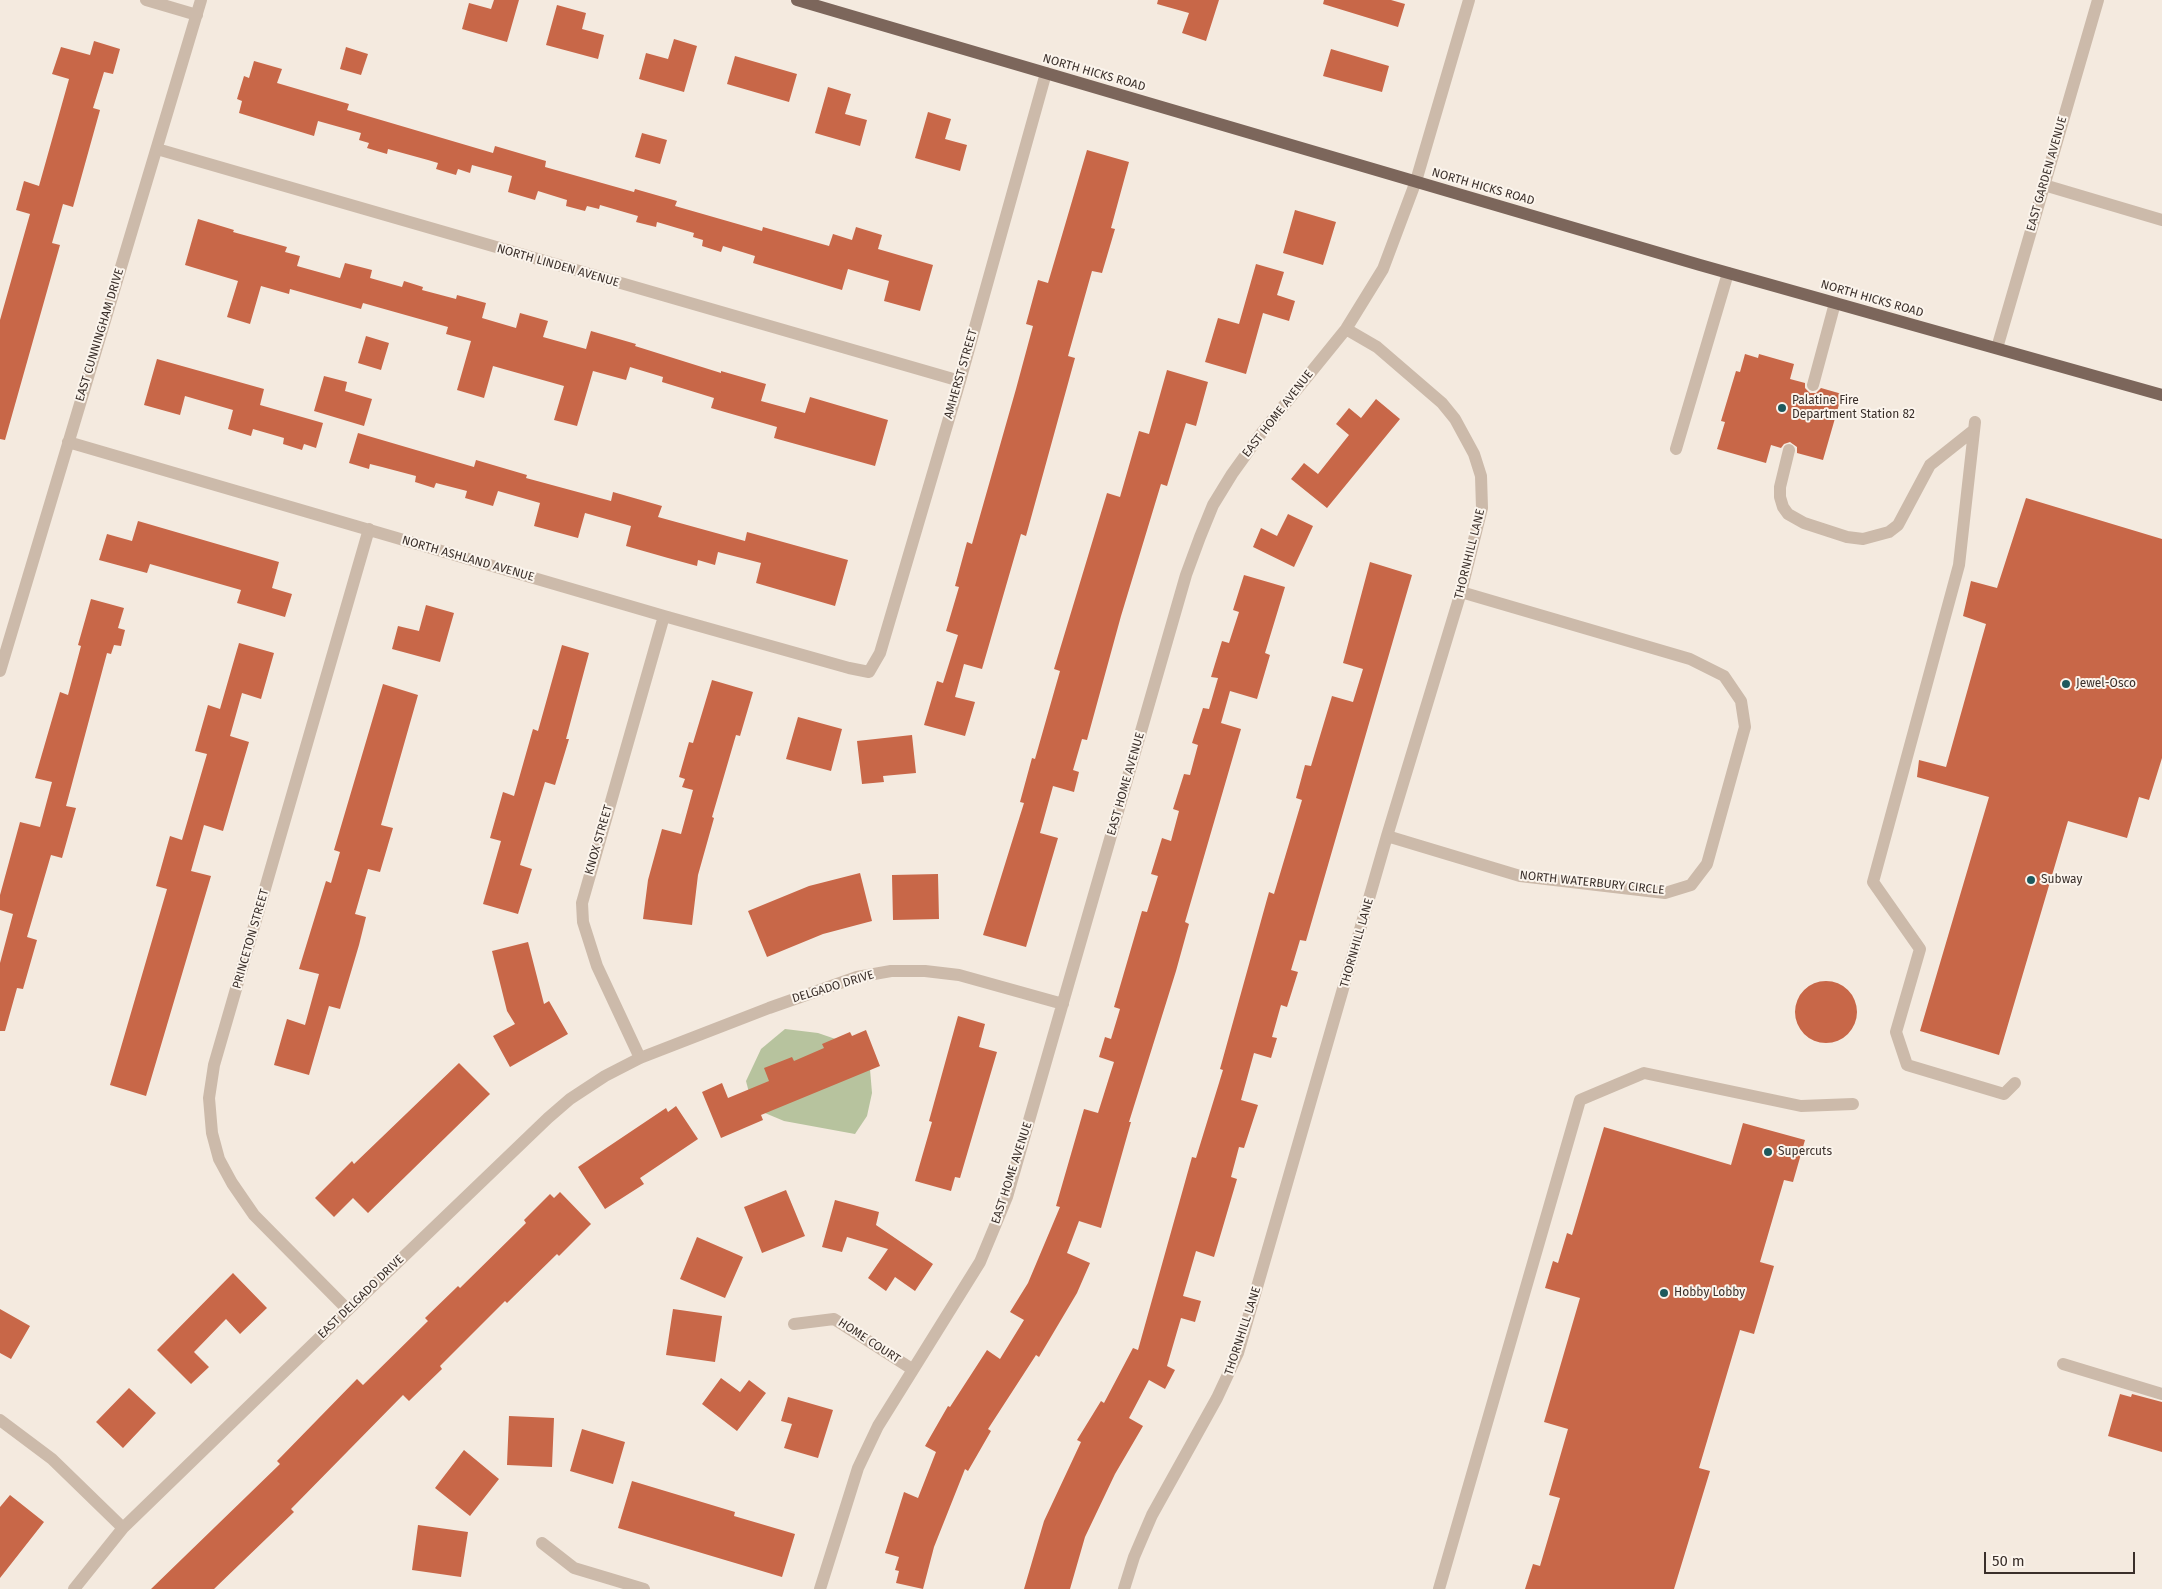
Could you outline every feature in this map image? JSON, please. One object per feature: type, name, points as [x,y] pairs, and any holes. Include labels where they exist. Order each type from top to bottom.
[{"type":"main road","name":"NORTH HICKS ROAD","points":[[797,0],[832,5],[1046,73],[1416,182],[1728,273],[2162,395]]},
{"type":"street","points":[[146,0],[197,15]]},
{"type":"street","name":"EAST CUNNINGHAM DRIVE","points":[[0,671],[201,0]]},
{"type":"street","name":"EAST HOME AVENUE","points":[[820,1589],[858,1468],[878,1426],[980,1262],[1006,1197],[1186,576],[1200,536],[1213,505],[1232,474],[1260,435],[1346,328],[1383,269],[1416,182],[1469,0]]},
{"type":"street","name":"EAST GARDEN AVENUE","points":[[1997,348],[2098,0]]},
{"type":"street","name":"AMHERST STREET","points":[[869,672],[880,653],[960,381],[1046,73]]},
{"type":"street","name":"NORTH LINDEN AVENUE","points":[[156,150],[960,381]]},
{"type":"street","points":[[2044,185],[2162,220]]},
{"type":"street","points":[[1676,449],[1728,273]]},
{"type":"street","points":[[1813,385],[1835,303]]},
{"type":"street","name":"THORNHILL LANE","points":[[1124,1589],[1134,1557],[1152,1515],[1224,1385],[1238,1354],[1387,836],[1461,592],[1482,508],[1480,476],[1474,454],[1455,419],[1442,403],[1377,346],[1346,328]]},
{"type":"street","points":[[1789,450],[1780,487],[1780,497],[1783,507],[1788,514],[1804,524],[1847,537],[1863,539],[1889,532],[1898,525],[1930,465],[1974,426],[1959,565],[1873,882],[1920,949],[1896,1032],[1907,1064],[2004,1094],[2015,1083]]},
{"type":"street","name":"NORTH ASHLAND AVENUE","points":[[68,442],[664,616],[848,668],[869,672]]},
{"type":"street","name":"PRINCETON STREET","points":[[348,1310],[254,1215],[232,1183],[219,1159],[212,1132],[209,1098],[214,1065],[369,529]]},
{"type":"street","name":"NORTH WATERBURY CIRCLE","points":[[1387,836],[1520,876],[1665,893],[1691,885],[1706,864],[1745,727],[1740,701],[1724,676],[1690,659],[1461,592]]},
{"type":"street","name":"KNOX STREET","points":[[640,1058],[597,966],[583,922],[582,903],[664,616]]},
{"type":"street","name":"DELGADO DRIVE","points":[[640,1058],[769,1008],[848,980],[891,971],[925,971],[959,975],[1063,1004]]},
{"type":"street","name":"EAST DELGADO DRIVE","points":[[74,1589],[123,1528],[570,1099],[605,1076],[640,1058]]},
{"type":"street","points":[[1439,1589],[1580,1100],[1644,1073],[1801,1106],[1853,1104]]},
{"type":"street","name":"HOME COURT","points":[[794,1324],[834,1319],[912,1369]]},
{"type":"street","points":[[2064,1364],[2162,1394]]},
{"type":"street","points":[[0,1420],[52,1458],[123,1528]]},
{"type":"street","points":[[542,1543],[574,1568],[644,1589]]},
{"type":"green space","points":[[785,1029],[818,1033],[853,1045],[870,1069],[872,1093],[867,1116],[855,1134],[784,1121],[753,1108],[746,1081],[761,1049]]},
{"type":"building","points":[[494,0],[519,0],[507,42],[462,29],[469,3],[491,9]]},
{"type":"building","points":[[1158,0],[1219,0],[1206,41],[1182,33],[1189,13],[1157,4]]},
{"type":"building","points":[[1324,0],[1391,0],[1405,4],[1398,27],[1323,4]]},
{"type":"building","points":[[557,5],[586,13],[582,29],[604,35],[598,59],[546,45]]},
{"type":"building","points":[[674,39],[697,46],[684,92],[639,79],[646,53],[668,59]]},
{"type":"building","points":[[94,41],[120,49],[113,74],[104,72],[93,108],[100,110],[73,207],[63,204],[52,243],[60,245],[5,440],[0,439],[0,320],[30,214],[16,210],[24,181],[39,186],[69,79],[52,74],[61,47],[90,55]]},
{"type":"building","points":[[346,47],[368,54],[361,75],[340,69]]},
{"type":"building","points":[[1331,49],[1389,66],[1382,92],[1323,76]]},
{"type":"building","points":[[735,56],[797,74],[789,102],[727,84]]},
{"type":"building","points":[[254,61],[282,69],[277,83],[349,104],[347,110],[493,153],[495,146],[546,161],[545,167],[634,192],[635,189],[677,201],[675,206],[762,231],[763,227],[829,246],[833,234],[852,240],[856,227],[882,235],[878,249],[933,265],[920,311],[884,301],[889,281],[848,269],[842,290],[753,263],[755,256],[723,246],[721,252],[702,246],[703,240],[693,237],[694,233],[657,222],[656,227],[636,222],[638,216],[600,205],[599,209],[587,206],[585,211],[566,206],[567,200],[538,191],[535,200],[508,192],[512,176],[472,165],[470,173],[458,169],[456,175],[436,169],[438,163],[388,149],[387,154],[367,148],[369,143],[359,140],[361,133],[318,121],[314,136],[239,113],[242,101],[237,99],[244,76],[249,78]]},
{"type":"building","points":[[828,87],[851,94],[845,114],[867,120],[860,146],[815,133]]},
{"type":"building","points":[[928,112],[951,119],[945,139],[967,145],[960,171],[915,158]]},
{"type":"building","points":[[642,133],[667,140],[660,164],[635,157]]},
{"type":"building","points":[[1087,150],[1129,162],[1111,228],[1115,229],[1102,273],[1092,271],[1068,356],[1075,358],[1026,536],[1021,534],[982,669],[964,664],[955,697],[975,702],[965,736],[924,725],[937,681],[943,683],[958,635],[946,631],[959,587],[955,586],[967,542],[972,544],[1016,389],[1033,326],[1026,324],[1038,280],[1048,283]]},
{"type":"building","points":[[1295,210],[1336,222],[1323,265],[1283,253]]},
{"type":"building","points":[[198,219],[234,230],[233,232],[287,247],[285,252],[300,256],[297,266],[340,278],[345,263],[372,270],[370,278],[402,287],[404,281],[423,287],[422,290],[456,299],[457,295],[486,303],[482,318],[516,328],[520,313],[548,321],[543,337],[586,349],[591,331],[721,373],[721,371],[766,384],[761,401],[805,413],[810,397],[888,420],[875,466],[774,438],[777,427],[711,408],[714,398],[662,382],[663,377],[630,367],[626,380],[593,371],[577,426],[554,420],[564,386],[493,366],[484,398],[457,390],[471,341],[446,334],[448,327],[363,303],[361,309],[290,289],[289,294],[261,286],[250,324],[227,317],[238,281],[185,265]]},
{"type":"building","points":[[1256,264],[1284,272],[1277,295],[1295,301],[1289,321],[1263,313],[1246,374],[1205,362],[1218,318],[1239,324]]},
{"type":"building","points":[[366,336],[389,343],[381,370],[358,363]]},
{"type":"building","name":"Palatine Fire Department Station 82","points":[[1745,354],[1758,358],[1759,354],[1794,364],[1790,379],[1805,383],[1805,388],[1810,393],[1816,393],[1821,388],[1842,394],[1823,460],[1797,453],[1797,447],[1790,442],[1784,444],[1781,448],[1771,445],[1766,463],[1717,449],[1725,422],[1721,421],[1736,371],[1740,372]]},
{"type":"building","points":[[157,359],[264,389],[260,405],[323,423],[316,448],[304,444],[302,450],[283,444],[284,438],[253,429],[251,436],[228,429],[233,410],[185,396],[180,415],[144,405]]},
{"type":"building","points":[[1167,370],[1208,382],[1196,426],[1186,423],[1167,486],[1161,484],[1121,616],[1087,740],[1082,739],[1073,770],[1079,772],[1074,792],[1053,786],[1040,833],[1058,838],[1026,947],[983,935],[1024,803],[1020,802],[1032,758],[1035,759],[1060,671],[1054,669],[1107,493],[1120,497],[1139,431],[1149,434]]},
{"type":"building","points":[[324,376],[347,382],[345,391],[372,399],[364,426],[314,411]]},
{"type":"building","points":[[1376,399],[1400,419],[1327,508],[1291,479],[1304,463],[1318,474],[1349,435],[1336,424],[1349,408],[1361,418]]},
{"type":"building","points":[[358,433],[474,467],[476,460],[527,475],[526,478],[611,501],[613,492],[662,506],[658,517],[745,541],[747,532],[848,560],[835,606],[756,583],[761,563],[718,552],[715,565],[698,560],[697,566],[668,558],[626,546],[631,526],[585,513],[578,538],[534,526],[540,503],[498,491],[493,506],[465,498],[467,491],[436,483],[434,488],[415,482],[416,476],[370,464],[369,469],[349,463]]},
{"type":"building","name":"Jewel-Osco","points":[[2026,498],[2162,539],[2162,758],[2149,800],[2139,797],[2127,838],[2068,821],[1999,1055],[1920,1031],[1989,797],[1917,777],[1919,760],[1946,767],[1986,624],[1963,616],[1971,581],[1997,588]]},
{"type":"building","points":[[1288,514],[1313,526],[1294,567],[1253,547],[1261,528],[1277,536]]},
{"type":"building","points":[[138,521],[279,562],[272,588],[292,594],[285,617],[237,603],[241,590],[150,564],[147,573],[99,560],[107,534],[132,541]]},
{"type":"building","points":[[1370,562],[1412,575],[1306,941],[1300,940],[1291,970],[1298,972],[1287,1007],[1281,1005],[1272,1037],[1277,1038],[1271,1058],[1254,1053],[1241,1100],[1258,1105],[1244,1148],[1239,1147],[1231,1177],[1237,1179],[1214,1257],[1196,1251],[1183,1296],[1201,1301],[1195,1322],[1181,1318],[1167,1366],[1175,1370],[1165,1389],[1149,1380],[1129,1418],[1143,1426],[1115,1474],[1085,1537],[1070,1589],[1024,1589],[1044,1521],[1081,1442],[1077,1440],[1101,1401],[1104,1403],[1133,1348],[1138,1350],[1192,1157],[1196,1158],[1223,1070],[1220,1069],[1269,892],[1274,894],[1302,800],[1296,798],[1305,765],[1311,766],[1332,696],[1353,702],[1363,669],[1343,663]]},
{"type":"building","points":[[1244,575],[1285,587],[1265,653],[1270,655],[1257,699],[1230,691],[1221,723],[1241,729],[1185,922],[1189,924],[1176,971],[1129,1122],[1131,1122],[1101,1228],[1079,1221],[1067,1253],[1090,1263],[1077,1293],[1039,1357],[1036,1355],[988,1429],[991,1431],[968,1471],[965,1469],[934,1547],[923,1589],[896,1583],[899,1571],[895,1570],[899,1557],[885,1553],[904,1492],[918,1498],[936,1452],[925,1446],[948,1406],[950,1407],[987,1350],[1000,1359],[1024,1320],[1010,1312],[1028,1283],[1060,1207],[1056,1206],[1084,1109],[1098,1113],[1114,1062],[1099,1057],[1105,1037],[1111,1039],[1120,1009],[1114,1007],[1142,911],[1147,912],[1158,876],[1151,874],[1162,838],[1171,841],[1179,811],[1173,809],[1184,774],[1190,775],[1198,745],[1192,743],[1203,708],[1209,709],[1218,678],[1211,677],[1222,641],[1229,643],[1239,612],[1233,610]]},
{"type":"building","points":[[91,599],[124,608],[118,628],[125,630],[121,646],[114,645],[111,654],[107,653],[66,806],[76,808],[62,858],[51,855],[27,937],[37,940],[23,989],[17,988],[5,1031],[0,1031],[0,963],[13,914],[0,910],[0,895],[20,822],[40,827],[52,782],[35,778],[60,692],[68,695],[81,646],[78,645]]},
{"type":"building","points":[[426,605],[454,613],[440,662],[392,649],[398,626],[419,631]]},
{"type":"building","points":[[239,643],[274,653],[261,699],[242,693],[230,736],[249,742],[223,831],[204,825],[191,871],[211,876],[146,1096],[110,1085],[167,889],[156,886],[170,836],[182,840],[207,754],[195,751],[208,705],[220,709]]},
{"type":"building","points":[[562,645],[589,653],[566,739],[569,739],[555,785],[545,782],[520,865],[532,869],[518,914],[483,904],[501,841],[490,838],[503,792],[514,796],[533,729],[538,731]]},
{"type":"building","points":[[712,680],[753,692],[740,736],[736,735],[712,817],[714,818],[698,875],[692,925],[643,919],[648,880],[662,829],[681,834],[693,790],[682,787],[685,779],[679,777],[689,742],[693,743]]},
{"type":"building","points":[[383,684],[418,695],[381,825],[393,828],[380,872],[368,869],[355,914],[366,917],[359,945],[340,1009],[329,1006],[309,1075],[274,1065],[287,1019],[305,1025],[319,974],[299,969],[326,881],[331,883],[340,852],[334,850]]},
{"type":"building","points":[[798,717],[842,729],[831,771],[786,759]]},
{"type":"building","points":[[912,735],[916,773],[883,776],[884,782],[862,784],[857,741]]},
{"type":"building","points":[[860,873],[872,921],[823,934],[767,957],[748,911],[809,886]]},
{"type":"building","points":[[938,874],[939,919],[893,920],[892,875]]},
{"type":"building","points":[[528,942],[544,1004],[549,1001],[568,1034],[510,1067],[493,1036],[515,1024],[507,1011],[492,951]]},
{"type":"building","points":[[1826,981],[1838,983],[1848,990],[1855,1000],[1857,1012],[1855,1024],[1848,1034],[1838,1041],[1826,1043],[1814,1041],[1804,1034],[1797,1024],[1795,1012],[1797,1000],[1804,990],[1814,983]]},
{"type":"building","points":[[958,1016],[985,1024],[979,1047],[997,1052],[960,1178],[955,1177],[951,1191],[915,1181],[932,1122],[929,1121]]},
{"type":"building","points":[[866,1030],[880,1066],[761,1115],[763,1120],[721,1138],[702,1092],[722,1083],[728,1098],[769,1081],[764,1068],[792,1057],[794,1061],[824,1048],[822,1044],[850,1032],[852,1036]]},
{"type":"building","points":[[459,1063],[490,1094],[368,1213],[353,1198],[334,1217],[315,1198],[352,1161],[354,1164]]},
{"type":"building","points":[[676,1106],[698,1139],[640,1178],[644,1184],[605,1209],[578,1167],[666,1108],[668,1112]]},
{"type":"building","name":"Hobby Lobby","points":[[1743,1123],[1805,1140],[1793,1182],[1784,1180],[1760,1262],[1774,1266],[1754,1334],[1740,1330],[1699,1468],[1710,1471],[1674,1589],[1525,1589],[1533,1564],[1540,1566],[1560,1498],[1549,1495],[1568,1429],[1544,1422],[1580,1298],[1545,1288],[1553,1261],[1558,1263],[1567,1233],[1572,1235],[1604,1127],[1731,1165]]},
{"type":"building","points":[[786,1190],[805,1236],[762,1253],[744,1207]]},
{"type":"building","points":[[560,1192],[591,1224],[559,1256],[557,1254],[507,1303],[505,1301],[440,1366],[442,1369],[409,1401],[403,1395],[291,1509],[294,1512],[214,1589],[151,1589],[280,1464],[277,1461],[357,1379],[363,1385],[428,1321],[425,1318],[458,1286],[460,1288],[526,1223],[524,1220],[550,1194],[554,1198]]},
{"type":"building","points":[[835,1200],[879,1212],[876,1225],[933,1264],[915,1291],[895,1277],[886,1291],[868,1278],[888,1249],[847,1237],[842,1252],[822,1247]]},
{"type":"building","points":[[697,1237],[743,1257],[725,1298],[680,1279]]},
{"type":"building","points":[[233,1273],[267,1308],[240,1334],[226,1319],[194,1352],[209,1367],[191,1384],[157,1350]]},
{"type":"building","points":[[0,1309],[30,1326],[11,1359],[0,1353]]},
{"type":"building","points":[[673,1309],[722,1316],[715,1362],[666,1355]]},
{"type":"building","points":[[721,1378],[740,1392],[749,1380],[766,1393],[737,1431],[702,1404]]},
{"type":"building","points":[[129,1388],[156,1413],[123,1448],[96,1422]]},
{"type":"building","points":[[2120,1394],[2131,1397],[2132,1394],[2162,1402],[2162,1452],[2108,1436]]},
{"type":"building","points":[[788,1397],[833,1410],[818,1458],[784,1448],[792,1424],[781,1421]]},
{"type":"building","points":[[509,1416],[554,1418],[552,1467],[507,1465]]},
{"type":"building","points":[[582,1429],[625,1442],[613,1484],[570,1471]]},
{"type":"building","points":[[464,1450],[499,1479],[470,1516],[435,1488]]},
{"type":"building","points":[[632,1481],[735,1512],[734,1516],[795,1534],[782,1577],[618,1528]]},
{"type":"building","points":[[10,1495],[44,1522],[0,1578],[0,1507]]},
{"type":"building","points":[[418,1525],[468,1532],[461,1577],[412,1570]]},
{"type":"place","name":"Palatine Fire Department Station 82","points":[[1782,408]]},
{"type":"place","name":"Jewel-Osco","points":[[2066,684]]},
{"type":"place","name":"Subway","points":[[2031,880]]},
{"type":"place","name":"Supercuts","points":[[1768,1152]]},
{"type":"place","name":"Hobby Lobby","points":[[1664,1293]]}]
